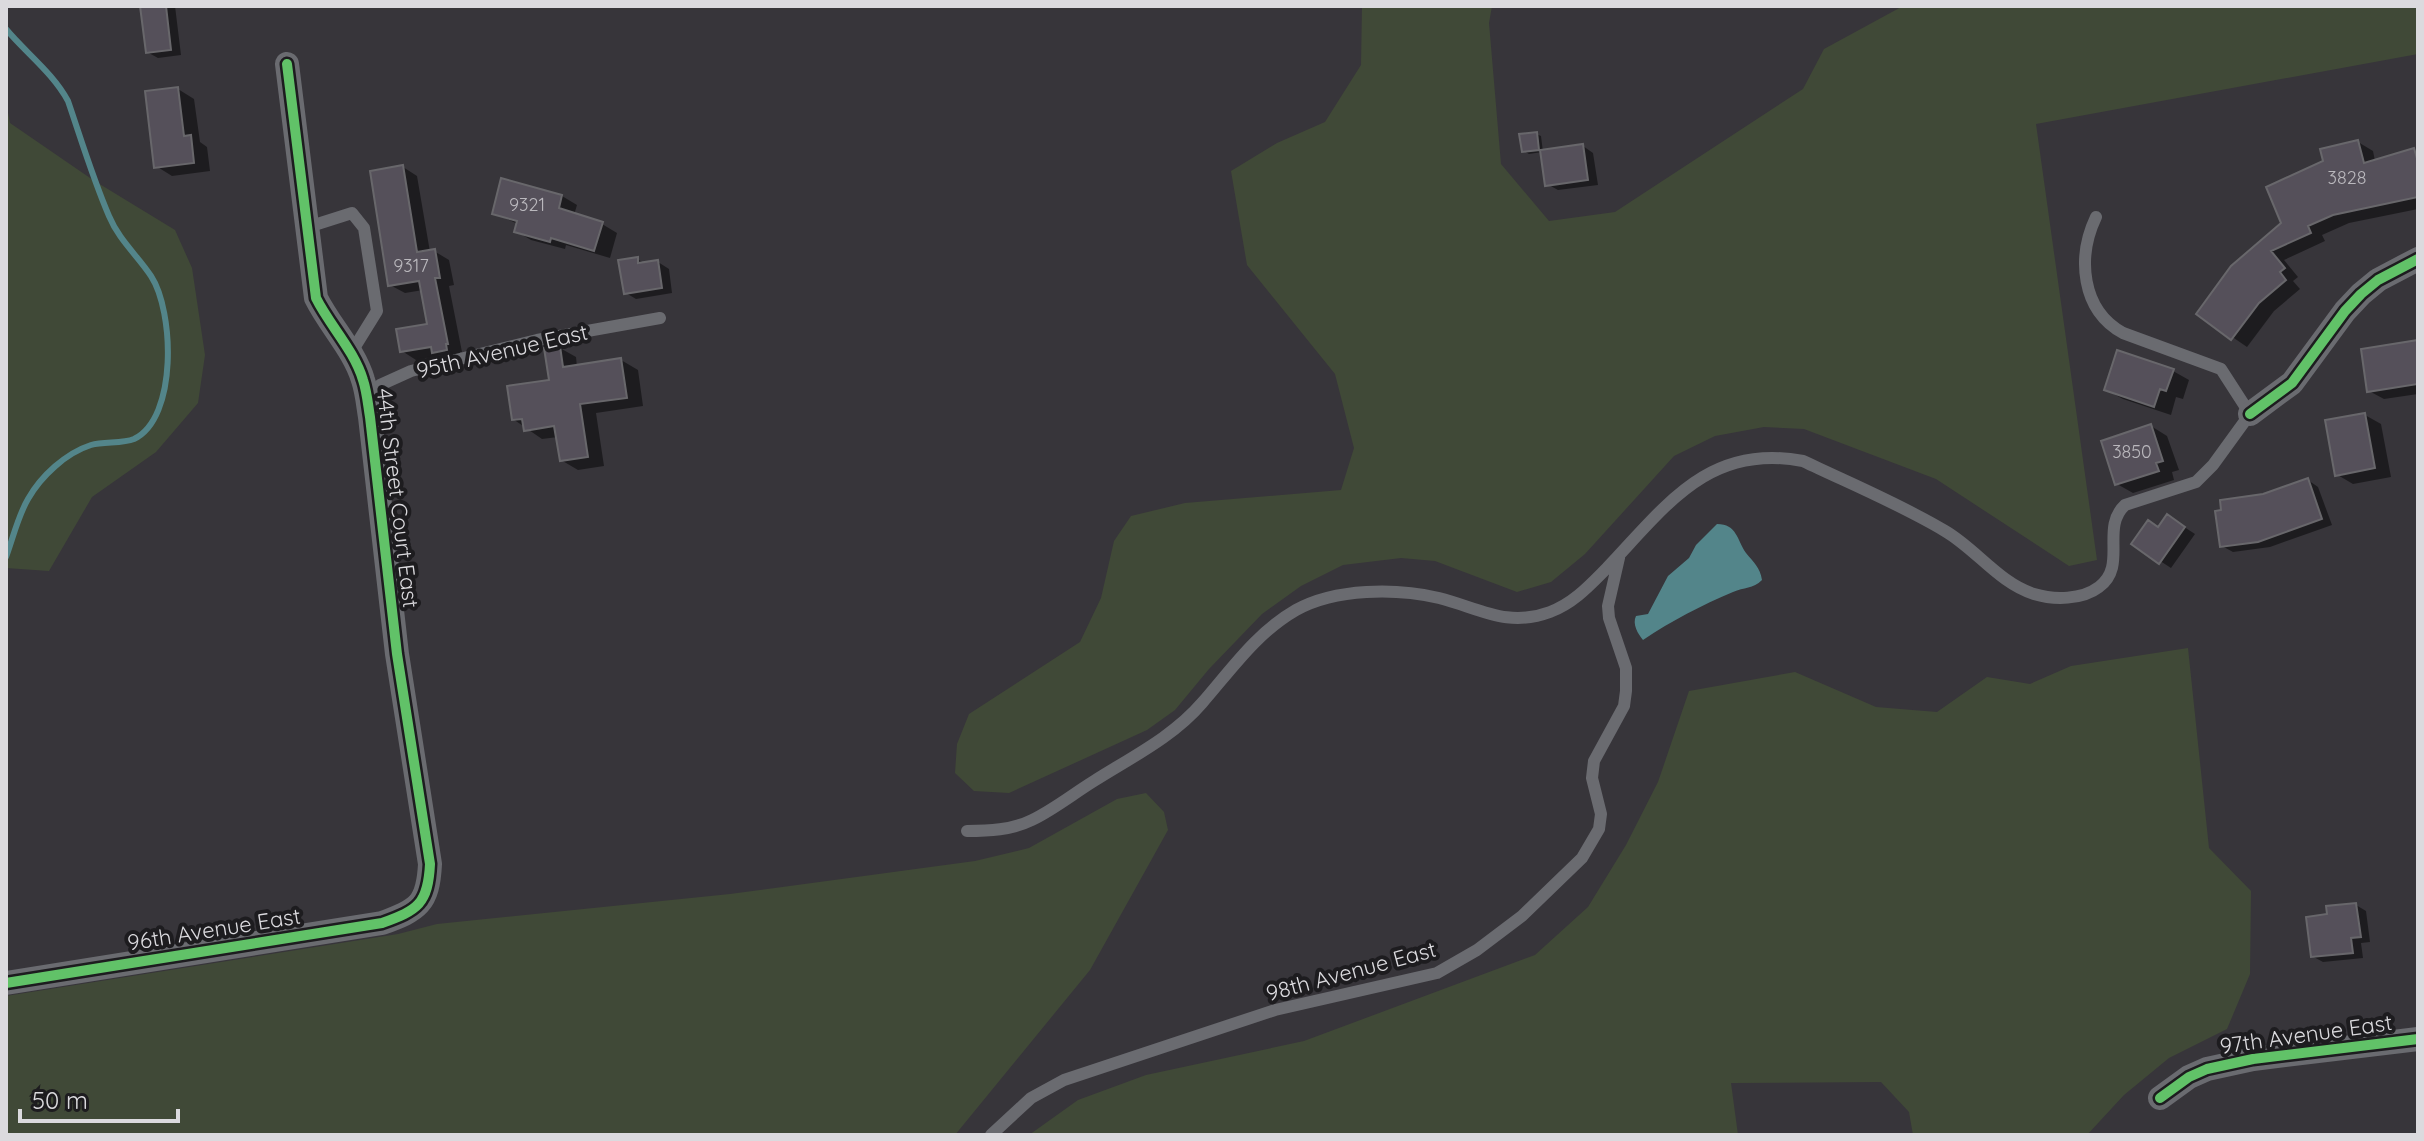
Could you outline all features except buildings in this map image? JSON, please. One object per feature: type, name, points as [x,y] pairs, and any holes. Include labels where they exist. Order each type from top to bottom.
[{"type":"street","name":"44th Street Court East","points":[[287,64],[316,298],[325,317],[351,353],[363,379],[370,417],[397,654],[430,864],[423,901]]},
{"type":"street","points":[[2250,414],[2292,383],[2361,294],[2378,280],[2418,259]]},
{"type":"street","name":"96th Avenue East","points":[[6,983],[382,923],[411,912],[423,901]]},
{"type":"street","name":"97th Avenue East","points":[[2160,1098],[2189,1077],[2207,1069],[2253,1059],[2418,1039]]},
{"type":"lane","points":[[308,227],[352,213],[364,228],[377,311],[351,353]]},
{"type":"lane","points":[[967,831],[995,830],[1031,821],[1144,750],[1201,704],[1256,641],[1298,609],[1342,596],[1389,592],[1438,598],[1500,618],[1534,617],[1566,605],[1580,595],[1675,497],[1701,476],[1741,460],[1785,458],[1803,461],[1946,531],[2021,589],[2045,597],[2073,596],[2094,590],[2107,579],[2114,563],[2113,524],[2120,510],[2125,505],[2196,482],[2213,465],[2250,414],[2221,369],[2123,333],[2099,314],[2092,301],[2085,271],[2086,244],[2096,217]]},
{"type":"lane","name":"95th Avenue East","points":[[370,417],[371,404],[380,385],[411,371],[537,340],[660,318]]},
{"type":"lane","name":"98th Avenue East","points":[[991,1135],[1031,1098],[1064,1080],[1275,1010],[1437,973],[1477,950],[1522,916],[1582,858],[1599,829],[1601,814],[1592,778],[1594,761],[1624,706],[1626,691],[1626,668],[1608,606],[1619,555]]},
{"type":"green space","points":[[1362,6],[1492,6],[1489,23],[1501,164],[1549,221],[1615,212],[1803,89],[1824,49],[1903,6],[2418,6],[2418,54],[2036,124],[2097,560],[2069,566],[1936,479],[1804,429],[1764,427],[1715,436],[1674,456],[1585,554],[1551,582],[1517,592],[1435,561],[1401,558],[1343,565],[1301,586],[1262,614],[1175,710],[1147,730],[1009,793],[974,791],[955,773],[957,744],[969,714],[1080,642],[1101,598],[1114,541],[1131,516],[1185,503],[1341,490],[1354,448],[1335,374],[1247,265],[1231,171],[1277,143],[1325,122],[1361,65]]},
{"type":"green space","points":[[6,102],[10,123],[93,180],[175,230],[192,268],[205,355],[198,403],[156,452],[92,497],[49,571],[6,568]]},
{"type":"green space","points":[[2188,648],[2209,848],[2251,891],[2250,974],[2227,1029],[2169,1058],[2124,1095],[2087,1135],[1913,1135],[1909,1112],[1881,1082],[1731,1083],[1738,1135],[1029,1135],[1078,1100],[1146,1075],[1304,1041],[1535,955],[1588,907],[1626,845],[1658,782],[1689,691],[1795,672],[1876,707],[1937,712],[1987,677],[2030,684],[2071,666]]},
{"type":"green space","points":[[1146,793],[1164,812],[1168,830],[1090,970],[955,1135],[6,1135],[6,996],[398,934],[437,924],[730,894],[975,861],[1029,848],[1117,799]]},
{"type":"water","points":[[1717,524],[1733,530],[1758,568],[1762,580],[1698,608],[1643,640],[1635,626],[1636,616],[1648,614],[1668,576],[1689,558],[1696,545]]},
{"type":"waterway","points":[[6,29],[47,72],[68,101],[113,225],[151,276],[159,292],[168,363],[158,410],[148,427],[134,439],[96,444],[72,454],[55,466],[28,499],[6,557]]},
{"type":"cycle path","points":[[6,983],[382,923],[419,904],[427,888],[430,864],[397,654],[367,398],[354,358],[316,298],[287,64]]},
{"type":"cycle path","points":[[2250,414],[2292,383],[2361,294],[2378,280],[2418,259]]},
{"type":"cycle path","points":[[2160,1098],[2189,1077],[2207,1069],[2253,1059],[2418,1039]]}]
